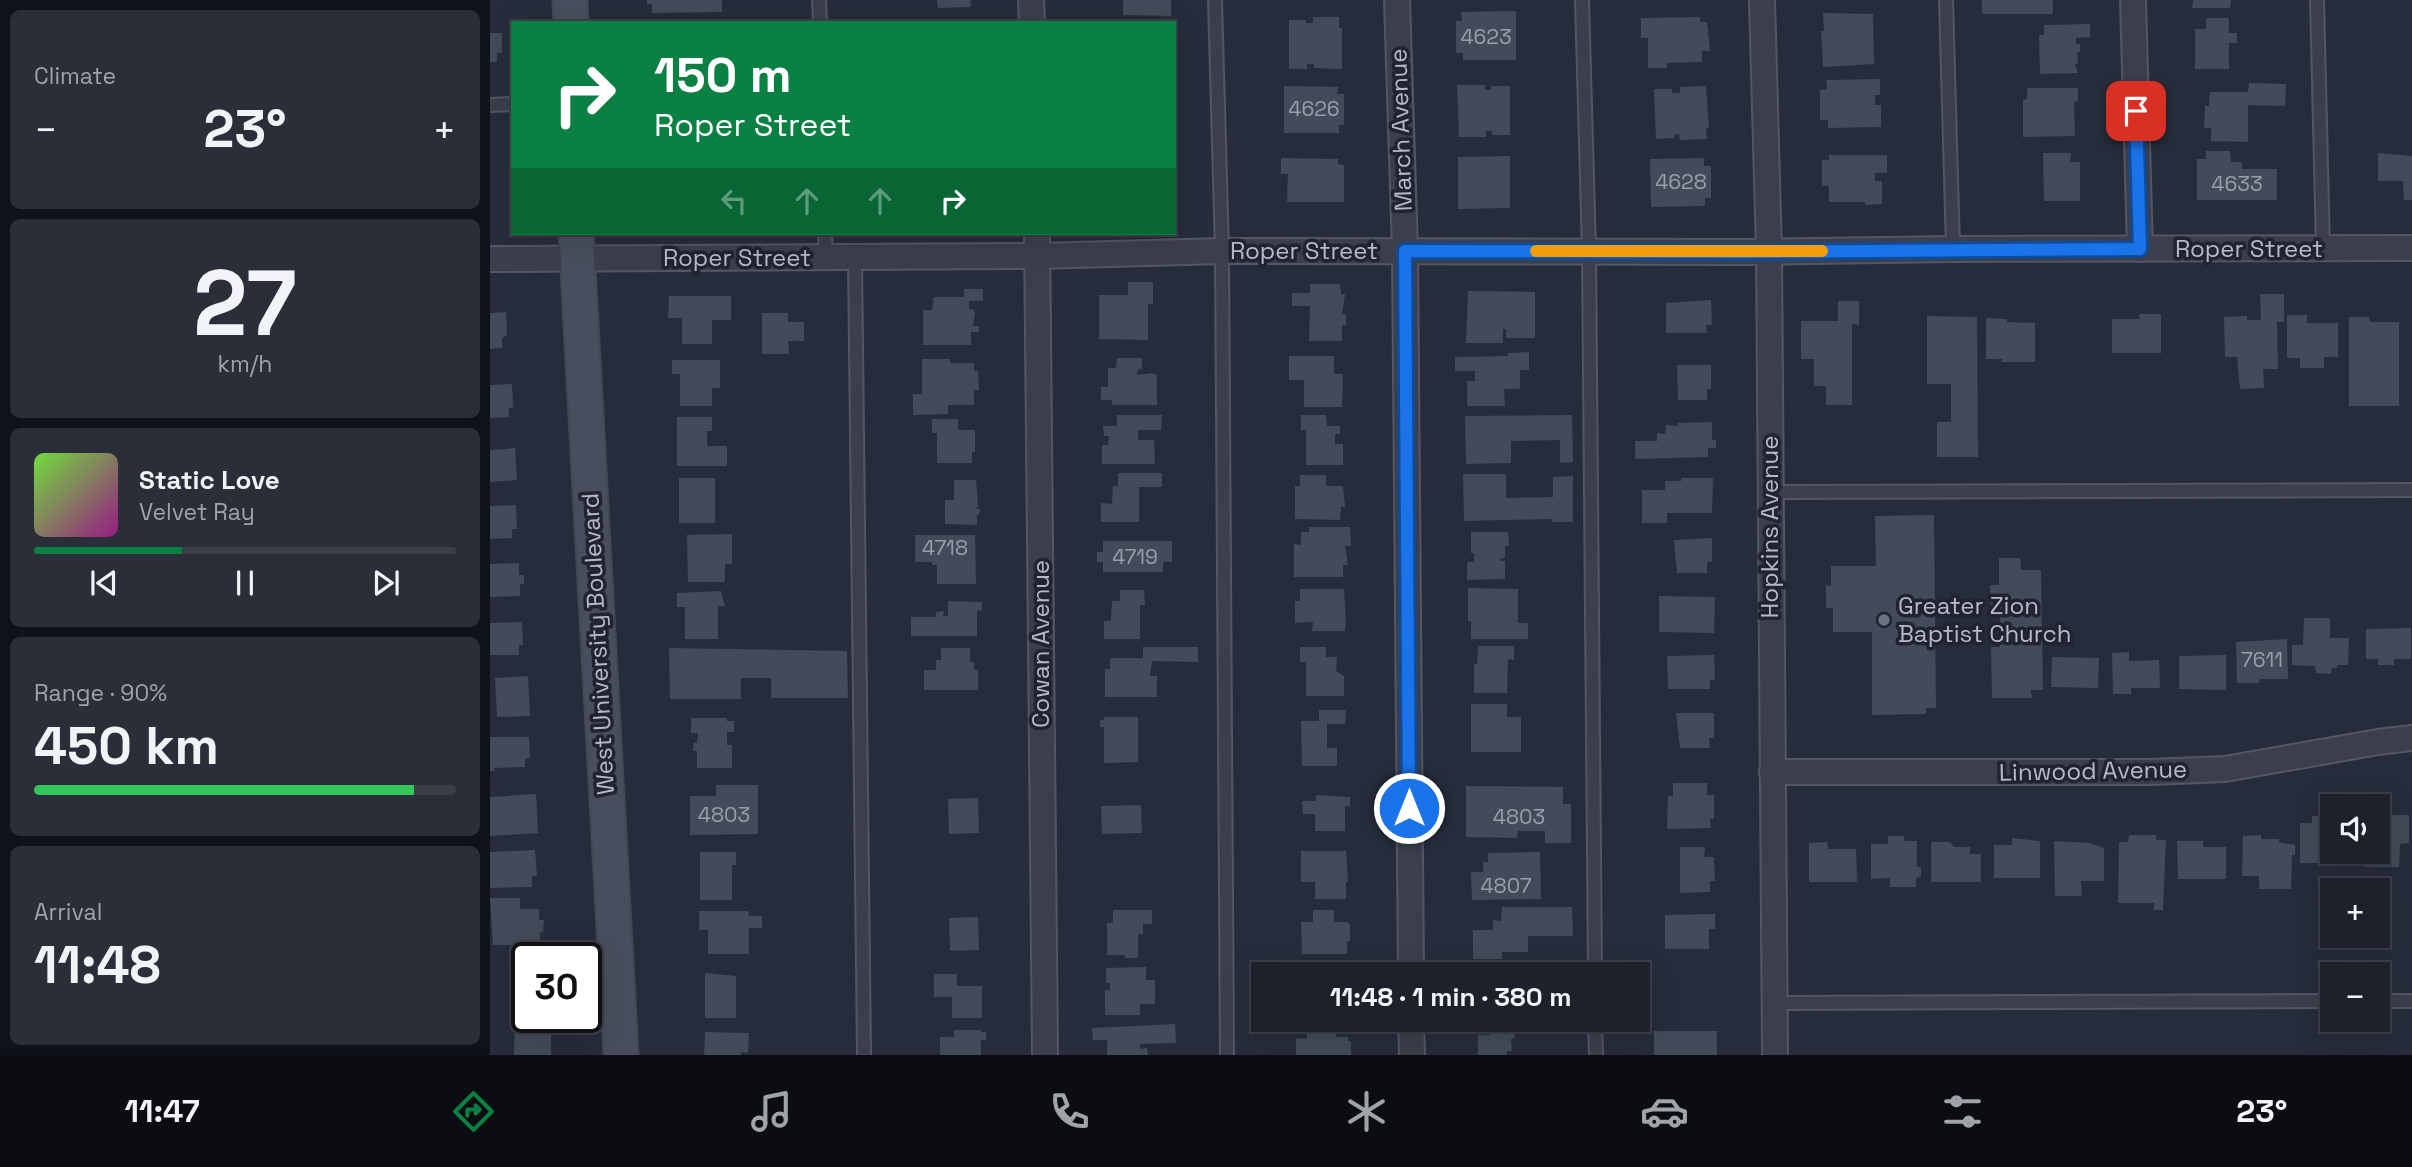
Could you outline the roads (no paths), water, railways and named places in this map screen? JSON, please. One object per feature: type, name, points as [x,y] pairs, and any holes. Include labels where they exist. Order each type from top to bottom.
[{"type":"street","points":[[570,0],[571,21]]},
{"type":"street","points":[[1031,0],[1032,21]]},
{"type":"street","name":"March Avenue","points":[[1397,0],[1405,251],[1411,962]]},
{"type":"street","name":"Hopkins Avenue","points":[[1762,0],[1769,252],[1775,1055]]},
{"type":"street","points":[[2133,0],[2140,249]]},
{"type":"street","name":"Roper Street","points":[[490,259],[577,245],[617,259],[855,258],[1037,244],[1222,251],[1769,252],[2412,248]]},
{"type":"street","name":"Cowan Avenue","points":[[1037,244],[1045,1055]]},
{"type":"street","name":"West University Boulevard","points":[[577,245],[621,1055]]},
{"type":"street","name":"Linwood Avenue","points":[[1772,772],[2150,772],[2225,769],[2412,738]]},
{"type":"street","points":[[1411,1032],[1412,1055]]},
{"type":"lane","points":[[819,0],[820,21]]},
{"type":"lane","points":[[1215,0],[1222,251],[1227,1055]]},
{"type":"lane","points":[[1582,0],[1589,251],[1595,962]]},
{"type":"lane","points":[[1946,0],[1953,249]]},
{"type":"lane","points":[[2317,0],[2323,248]]},
{"type":"lane","points":[[490,105],[511,104]]},
{"type":"lane","points":[[825,235],[826,258]]},
{"type":"lane","points":[[855,258],[864,1055]]},
{"type":"lane","points":[[1770,492],[2412,490]]},
{"type":"lane","points":[[1774,1003],[2320,1001]]},
{"type":"lane","points":[[2390,1001],[2412,1001]]},
{"type":"lane","points":[[1595,1032],[1595,1055]]},
{"type":"place","name":"Greater Zion Baptist Church","points":[[1884,620]]}]
